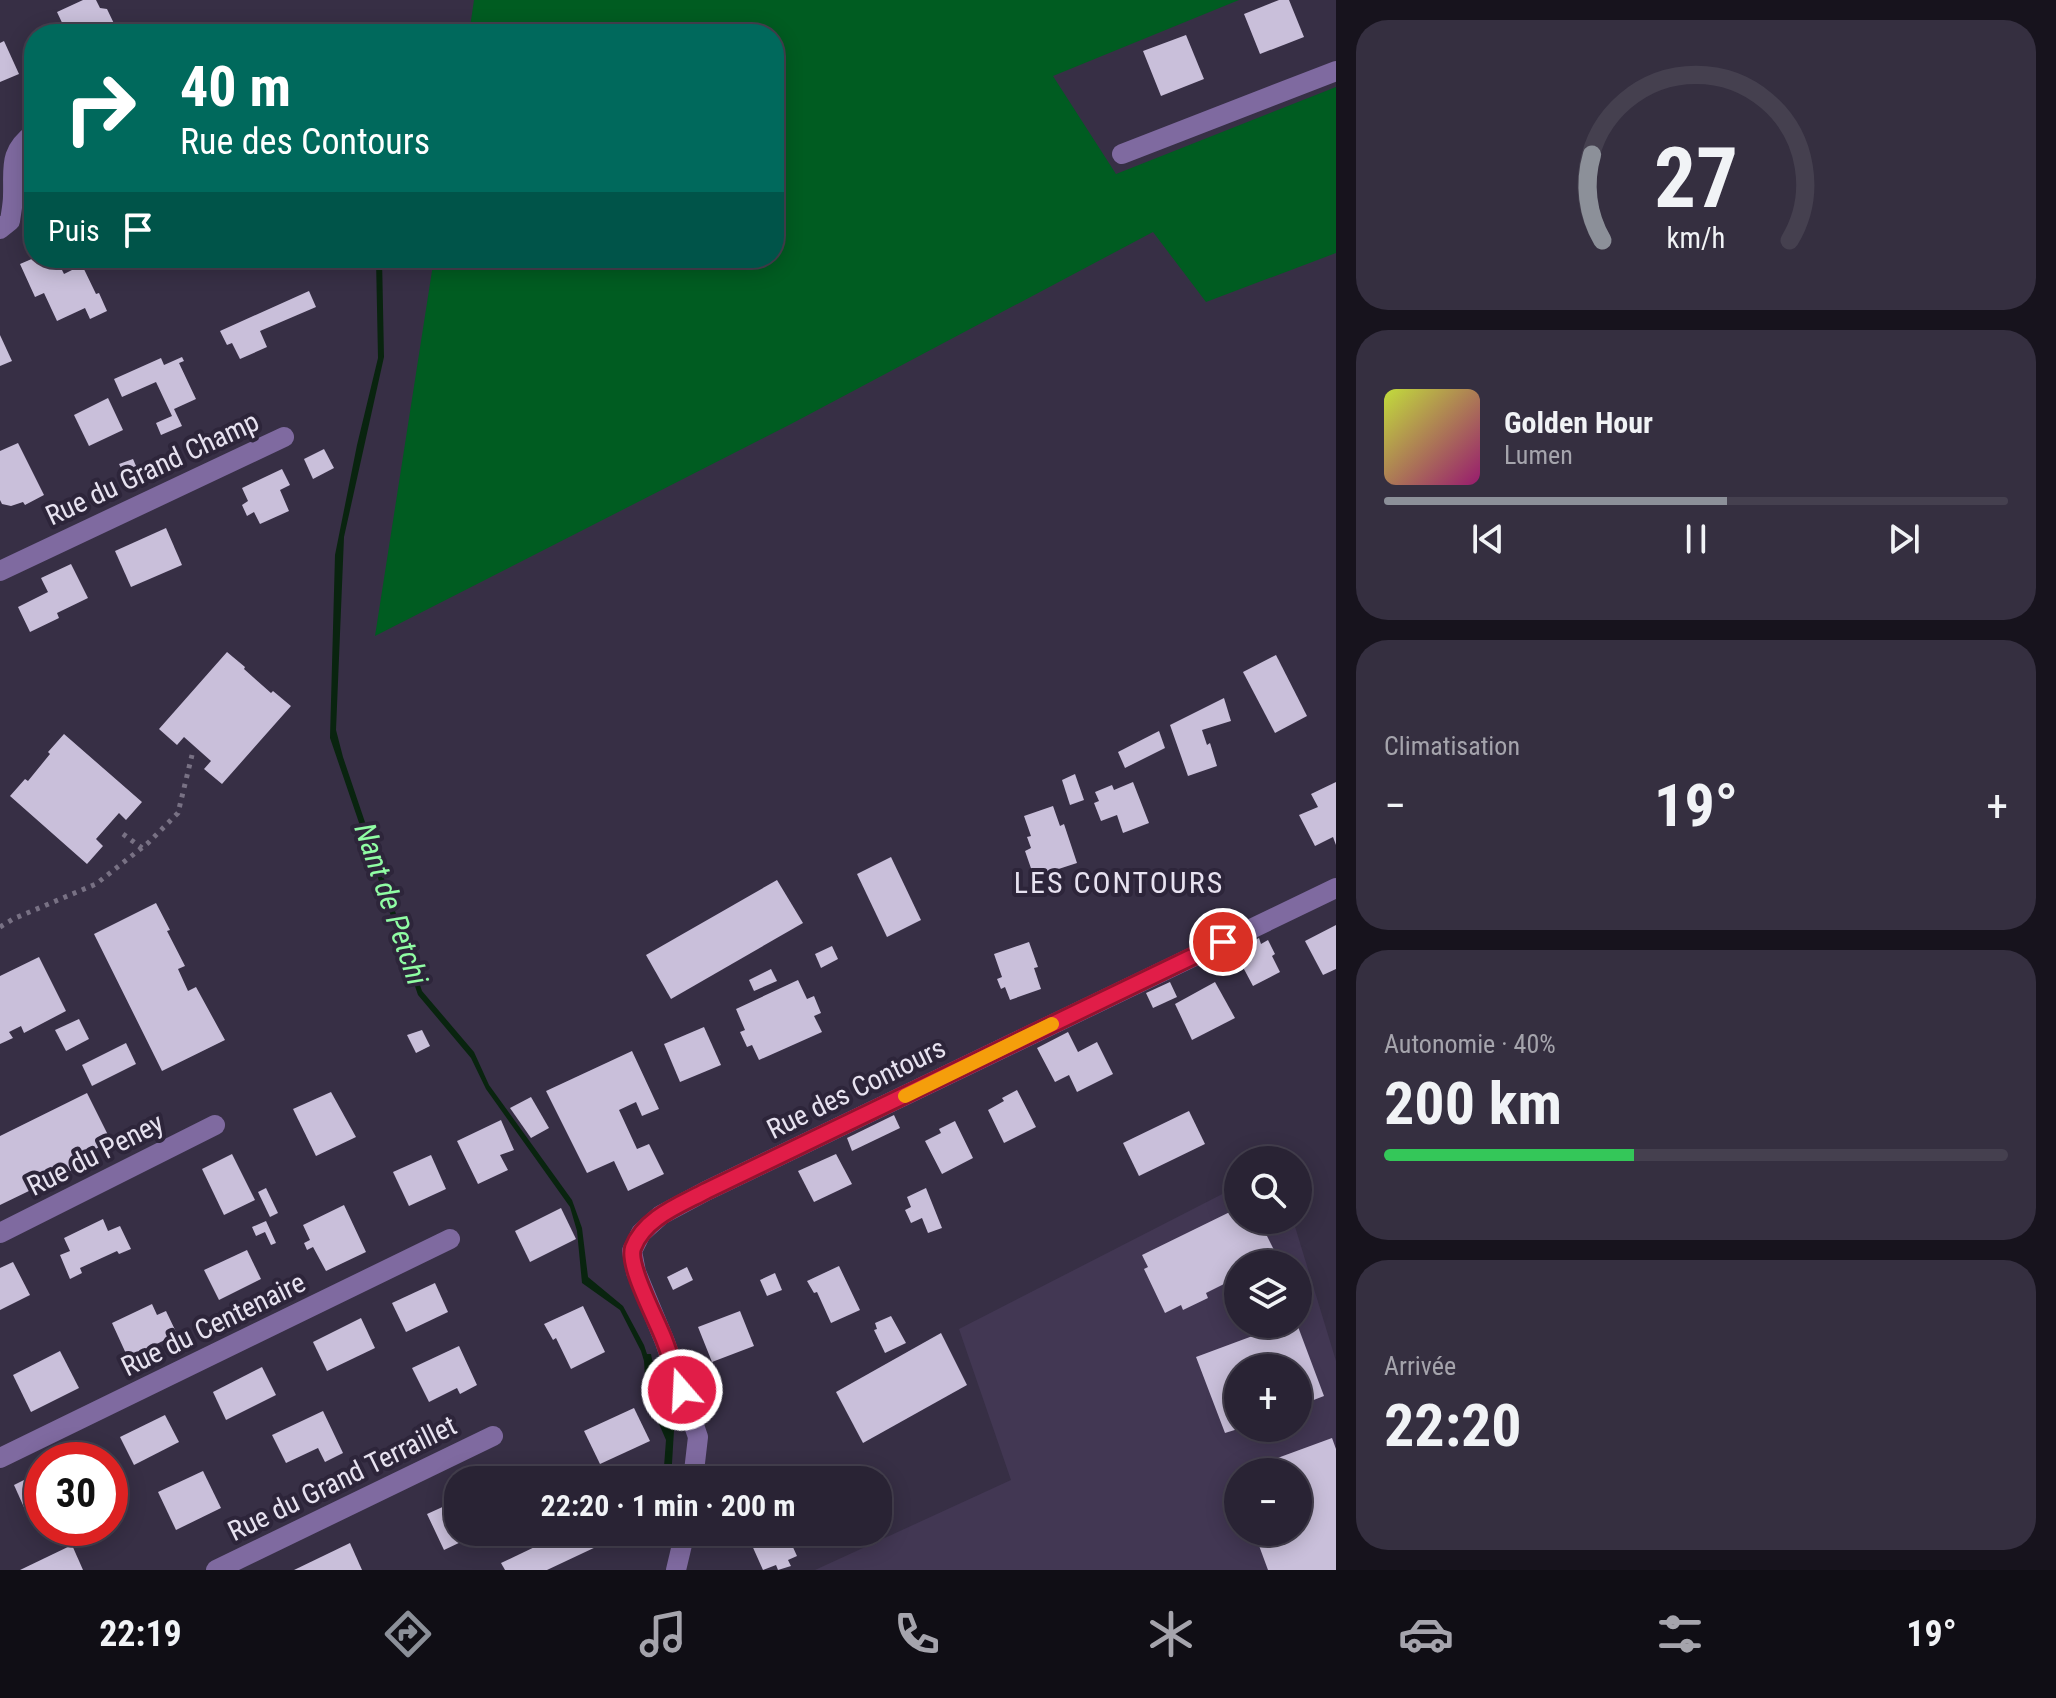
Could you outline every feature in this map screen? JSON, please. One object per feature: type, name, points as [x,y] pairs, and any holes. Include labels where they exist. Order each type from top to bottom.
[{"type":"street","points":[[1122,154],[1336,71]]},
{"type":"street","points":[[0,229],[10,221],[14,199],[12,159],[24,141]]},
{"type":"street","name":"Rue du Grand Champ","points":[[0,571],[284,437]]},
{"type":"street","name":"Rue des Contours","points":[[695,1466],[698,1437],[665,1342],[636,1272],[632,1251],[641,1233],[661,1215],[706,1191],[1336,888]]},
{"type":"street","name":"Rue du Peney","points":[[0,1233],[215,1125]]},
{"type":"street","name":"Rue du Centenaire","points":[[0,1458],[450,1239]]},
{"type":"street","name":"Rue du Grand Terraillet","points":[[216,1570],[493,1436]]},
{"type":"street","points":[[676,1570],[682,1546]]},
{"type":"path","points":[[0,927],[96,884],[142,848],[178,813],[192,755]]},
{"type":"path","points":[[123,834],[142,848]]},
{"type":"shaded area","points":[[1224,1193],[1224,1234],[1297,1234],[1302,1250],[1224,1250],[1224,1338],[1312,1338],[1312,1282],[1336,1361],[1336,1570],[815,1570],[867,1546],[892,1546],[892,1535],[1011,1480],[959,1329]]},
{"type":"green space","points":[[474,0],[1239,0],[1053,76],[1116,174],[1336,87],[1336,253],[1206,302],[1153,232],[791,424],[375,636],[432,268],[784,268],[784,24],[470,24]]},
{"type":"water","name":"Nant de Petchi","points":[[376,268],[382,268],[384,357],[344,537],[336,730],[422,991],[474,1052],[489,1085],[572,1200],[582,1228],[588,1277],[623,1306],[647,1354],[651,1354],[659,1396],[674,1430],[672,1466],[664,1466],[666,1440],[646,1394],[641,1351],[620,1310],[582,1283],[577,1231],[570,1207],[486,1089],[471,1058],[418,995],[330,738],[335,555],[378,358]]},
{"type":"building","points":[[83,0],[96,0],[100,8],[107,9],[114,24],[63,24],[57,12]]},
{"type":"building","points":[[1279,0],[1289,0],[1304,37],[1260,54],[1244,14]]},
{"type":"building","points":[[1186,35],[1204,79],[1161,96],[1143,51]]},
{"type":"building","points":[[4,41],[19,74],[0,82],[0,43]]},
{"type":"building","points":[[24,262],[24,268],[61,268],[64,274],[83,268],[107,311],[90,319],[85,308],[57,321],[44,293],[35,297],[20,264]]},
{"type":"building","points":[[309,291],[316,307],[260,331],[267,347],[240,359],[232,343],[227,345],[220,331]]},
{"type":"building","points":[[0,335],[12,361],[0,366]]},
{"type":"building","points":[[182,357],[184,361],[179,363],[196,399],[174,409],[182,426],[161,435],[156,423],[172,416],[156,382],[122,397],[114,379],[161,358],[164,365]]},
{"type":"building","points":[[108,398],[123,430],[89,446],[74,415]]},
{"type":"building","points":[[18,443],[44,495],[25,505],[23,502],[11,506],[2,504],[0,500],[0,451]]},
{"type":"building","points":[[324,449],[334,468],[313,479],[304,459]]},
{"type":"building","points":[[133,459],[142,480],[130,486],[119,464]]},
{"type":"building","points":[[282,469],[290,485],[280,490],[289,511],[260,524],[254,512],[247,516],[242,505],[248,501],[242,488]]},
{"type":"building","points":[[166,528],[182,565],[131,587],[115,551]]},
{"type":"building","points":[[71,564],[88,598],[57,613],[59,618],[30,632],[18,607],[48,592],[41,578]]},
{"type":"building","points":[[227,652],[271,693],[273,691],[291,706],[222,784],[204,769],[211,761],[184,737],[177,745],[159,729]]},
{"type":"building","points":[[1276,655],[1307,716],[1275,733],[1243,672]]},
{"type":"building","points":[[1224,698],[1231,721],[1202,730],[1217,766],[1188,776],[1170,725]]},
{"type":"building","points":[[1159,731],[1165,748],[1125,768],[1118,752]]},
{"type":"building","points":[[64,734],[142,802],[126,820],[119,813],[96,839],[103,846],[87,864],[10,796],[25,779],[28,781]]},
{"type":"building","points":[[1075,774],[1084,800],[1070,805],[1062,780]]},
{"type":"building","points":[[1133,782],[1149,823],[1123,833],[1117,815],[1101,821],[1094,803],[1099,801],[1095,792],[1112,785],[1114,790]]},
{"type":"building","points":[[1336,782],[1336,845],[1333,837],[1315,846],[1299,815],[1318,807],[1311,794]]},
{"type":"building","points":[[1053,806],[1060,826],[1064,824],[1077,863],[1034,877],[1025,851],[1031,848],[1027,837],[1031,836],[1024,816]]},
{"type":"building","points":[[891,857],[921,920],[887,937],[857,874]]},
{"type":"building","points":[[777,880],[803,923],[671,999],[646,955]]},
{"type":"building","points":[[156,903],[185,966],[178,969],[188,991],[196,987],[225,1040],[162,1071],[94,934]]},
{"type":"building","points":[[1336,925],[1336,969],[1323,975],[1305,941]]},
{"type":"building","points":[[1259,938],[1261,944],[1268,940],[1280,972],[1253,986],[1237,956],[1252,949],[1249,943]]},
{"type":"building","points":[[1029,942],[1038,967],[1034,968],[1041,989],[1010,1000],[1005,987],[1001,989],[997,979],[1002,977],[994,954]]},
{"type":"building","points":[[832,946],[838,959],[821,968],[815,954]]},
{"type":"building","points":[[39,957],[66,1011],[24,1033],[21,1026],[9,1032],[13,1038],[0,1044],[0,976]]},
{"type":"building","points":[[771,969],[777,981],[754,991],[749,980]]},
{"type":"building","points":[[798,980],[807,999],[814,996],[821,1013],[814,1016],[822,1032],[759,1060],[752,1045],[747,1047],[740,1032],[745,1030],[736,1009]]},
{"type":"building","points":[[1170,982],[1177,997],[1153,1008],[1146,993]]},
{"type":"building","points":[[1215,982],[1235,1018],[1192,1040],[1175,1004]]},
{"type":"building","points":[[79,1019],[89,1039],[66,1051],[55,1030]]},
{"type":"building","points":[[704,1027],[721,1065],[680,1082],[664,1044]]},
{"type":"building","points":[[422,1030],[430,1046],[416,1053],[407,1035]]},
{"type":"building","points":[[1068,1032],[1078,1052],[1097,1042],[1113,1074],[1077,1092],[1069,1075],[1055,1082],[1037,1048]]},
{"type":"building","points":[[126,1043],[136,1064],[92,1086],[82,1065]]},
{"type":"building","points":[[632,1051],[659,1109],[642,1116],[636,1102],[619,1110],[637,1149],[649,1144],[664,1174],[628,1191],[614,1161],[587,1173],[546,1091]]},
{"type":"building","points":[[1017,1090],[1036,1127],[1004,1143],[988,1110]]},
{"type":"building","points":[[331,1092],[356,1137],[316,1156],[293,1109]]},
{"type":"building","points":[[87,1093],[111,1141],[76,1159],[80,1166],[56,1178],[52,1170],[28,1182],[31,1190],[0,1205],[0,1136]]},
{"type":"building","points":[[531,1097],[549,1128],[531,1138],[510,1108]]},
{"type":"building","points":[[1189,1111],[1205,1144],[1139,1176],[1123,1143]]},
{"type":"building","points":[[894,1115],[900,1128],[852,1151],[847,1138]]},
{"type":"building","points":[[501,1120],[514,1150],[500,1155],[508,1170],[478,1184],[457,1141]]},
{"type":"building","points":[[955,1121],[973,1158],[942,1174],[925,1141]]},
{"type":"building","points":[[232,1154],[255,1200],[224,1215],[202,1169]]},
{"type":"building","points":[[836,1154],[852,1184],[814,1202],[798,1171]]},
{"type":"building","points":[[431,1155],[446,1189],[409,1206],[393,1172]]},
{"type":"building","points":[[266,1188],[278,1213],[270,1217],[258,1192]]},
{"type":"building","points":[[926,1188],[942,1228],[928,1233],[922,1218],[911,1223],[905,1210],[911,1207],[907,1197]]},
{"type":"building","points":[[344,1205],[366,1252],[326,1271],[313,1247],[307,1250],[304,1243],[310,1240],[303,1225]]},
{"type":"building","points":[[561,1208],[576,1239],[530,1262],[515,1231]]},
{"type":"building","points":[[1224,1215],[1224,1234],[1266,1234],[1274,1250],[1224,1250],[1224,1284],[1206,1293],[1208,1298],[1183,1310],[1181,1305],[1165,1313],[1144,1269],[1148,1267],[1142,1255]]},
{"type":"building","points":[[103,1219],[108,1231],[120,1226],[131,1249],[119,1254],[117,1251],[80,1268],[82,1273],[70,1279],[60,1255],[70,1251],[64,1238]]},
{"type":"building","points":[[266,1221],[276,1243],[271,1245],[265,1232],[256,1236],[252,1227]]},
{"type":"building","points":[[247,1250],[261,1279],[219,1300],[204,1270]]},
{"type":"building","points":[[13,1262],[30,1295],[0,1310],[0,1268]]},
{"type":"building","points":[[839,1266],[860,1310],[831,1323],[817,1292],[814,1293],[807,1281]]},
{"type":"building","points":[[687,1267],[693,1280],[673,1290],[667,1277]]},
{"type":"building","points":[[775,1273],[782,1290],[767,1296],[760,1280]]},
{"type":"building","points":[[435,1283],[448,1312],[406,1332],[392,1303]]},
{"type":"building","points":[[152,1304],[157,1315],[166,1311],[177,1334],[128,1358],[112,1323]]},
{"type":"building","points":[[583,1306],[605,1352],[571,1369],[556,1338],[553,1340],[544,1324]]},
{"type":"building","points":[[740,1311],[754,1346],[712,1362],[698,1327]]},
{"type":"building","points":[[891,1316],[906,1343],[885,1353],[874,1330],[877,1329],[875,1323]]},
{"type":"building","points":[[361,1318],[375,1348],[327,1371],[313,1342]]},
{"type":"building","points":[[941,1333],[967,1385],[863,1443],[836,1392]]},
{"type":"building","points":[[1247,1338],[1302,1338],[1308,1354],[1224,1354],[1224,1430],[1196,1357]]},
{"type":"building","points":[[459,1346],[477,1385],[460,1394],[457,1388],[429,1402],[412,1368]]},
{"type":"building","points":[[60,1351],[79,1388],[31,1412],[13,1375]]},
{"type":"building","points":[[1312,1364],[1324,1396],[1312,1401]]},
{"type":"building","points":[[262,1367],[276,1395],[226,1420],[213,1392]]},
{"type":"building","points":[[634,1408],[650,1441],[600,1464],[584,1431]]},
{"type":"building","points":[[323,1411],[343,1453],[325,1462],[318,1448],[286,1463],[272,1435]]},
{"type":"building","points":[[165,1415],[179,1442],[134,1465],[128,1453],[128,1442],[122,1442],[120,1437]]},
{"type":"building","points":[[1332,1438],[1336,1449],[1336,1570],[1268,1570],[1259,1546],[1312,1546],[1312,1458],[1277,1458]]},
{"type":"building","points":[[203,1471],[221,1508],[176,1530],[158,1492]]},
{"type":"building","points":[[24,1480],[24,1507],[14,1485]]},
{"type":"building","points":[[444,1506],[444,1546],[452,1546],[444,1550],[427,1514]]},
{"type":"building","points":[[350,1543],[362,1570],[294,1570]]},
{"type":"building","points":[[72,1546],[83,1570],[20,1570]]},
{"type":"building","points":[[537,1546],[598,1546],[547,1570],[505,1570],[501,1563]]},
{"type":"building","points":[[752,1546],[792,1546],[797,1556],[788,1560],[791,1566],[778,1570],[776,1565],[763,1570]]},
{"type":"slow traffic","points":[[905,1096],[1052,1024]]},
{"type":"district","name":"LES CONTOURS","points":[[1119,883]]},
{"type":"route","points":[[682,1390],[636,1272],[632,1251],[641,1233],[661,1215],[1223,942]]}]
